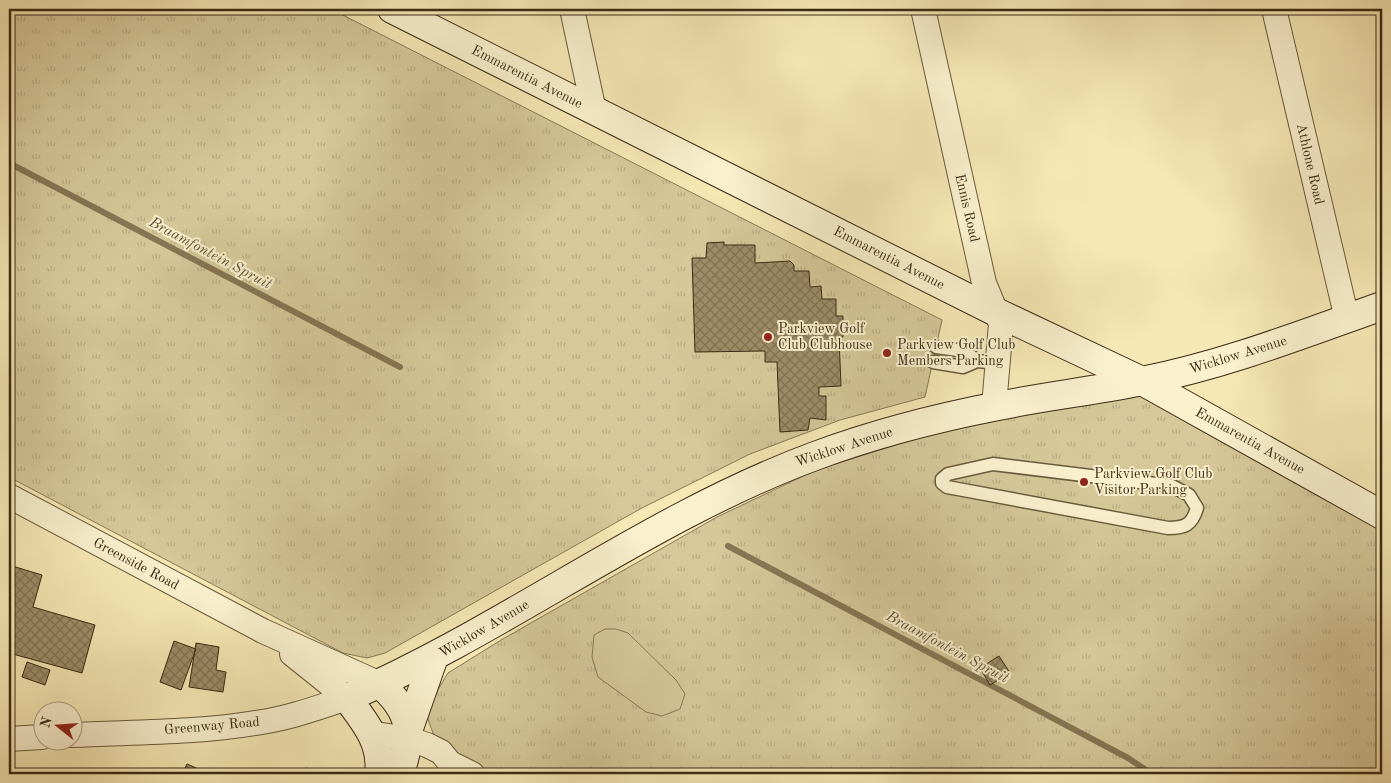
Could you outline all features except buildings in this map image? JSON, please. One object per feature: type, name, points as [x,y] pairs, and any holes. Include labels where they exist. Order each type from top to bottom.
[{"type":"street","name":"Emmarentia Avenue","points":[[392,9],[996,312],[1142,381],[1382,515]]},
{"type":"street","points":[[572,9],[594,111]]},
{"type":"street","name":"Ennis Road","points":[[923,9],[984,283],[1001,324],[988,362],[994,406]]},
{"type":"street","name":"Athlone Road","points":[[1274,9],[1347,319]]},
{"type":"street","name":"Wicklow Avenue","points":[[347,698],[434,657],[716,498],[771,473],[877,435],[994,406],[1142,381],[1218,363],[1382,306]]},
{"type":"street","name":"Greenside Road","points":[[9,496],[263,631],[380,684]]},
{"type":"street","name":"Greenside Road","points":[[263,631],[347,698]]},
{"type":"street","points":[[406,748],[434,657]]},
{"type":"street","points":[[380,684],[398,701],[406,748]]},
{"type":"street","points":[[347,698],[375,739],[381,760],[380,774]]},
{"type":"street","name":"Greenway Road","points":[[82,735],[217,728],[256,723],[306,712],[347,698]]},
{"type":"street","points":[[9,739],[32,738]]},
{"type":"street","points":[[375,739],[406,748],[427,745],[441,752],[450,763],[472,774]]},
{"type":"lane","points":[[936,347],[965,351],[988,362]]},
{"type":"lane","points":[[933,362],[962,366],[988,362]]},
{"type":"lane","points":[[992,459],[1172,486],[1189,495],[1197,508],[1193,520],[1186,526],[1168,528],[946,487],[942,484],[942,479],[948,474],[992,459]]},
{"type":"green space","points":[[9,9],[331,9],[942,320],[925,397],[840,420],[750,454],[640,509],[385,653],[367,658],[343,653],[9,477]]},
{"type":"green space","points":[[1142,381],[1382,506],[1382,774],[495,774],[437,744],[425,711],[448,673],[501,640],[717,517],[816,470],[982,418]]},
{"type":"green space","points":[[605,629],[616,629],[628,633],[676,680],[685,694],[680,709],[662,716],[646,712],[598,677],[592,657],[594,635]]},
{"type":"waterway","name":"Braamfontein Spruit","points":[[9,163],[400,367]]},
{"type":"waterway","name":"Braamfontein Spruit","points":[[728,546],[1128,758],[1152,774]]},
{"type":"place","name":"Parkview Golf Club Clubhouse","points":[[768,337]]},
{"type":"place","name":"Parkview Golf Club Members Parking","points":[[887,353]]},
{"type":"place","name":"Parkview Golf Club Visitor Parking","points":[[1084,482]]}]
